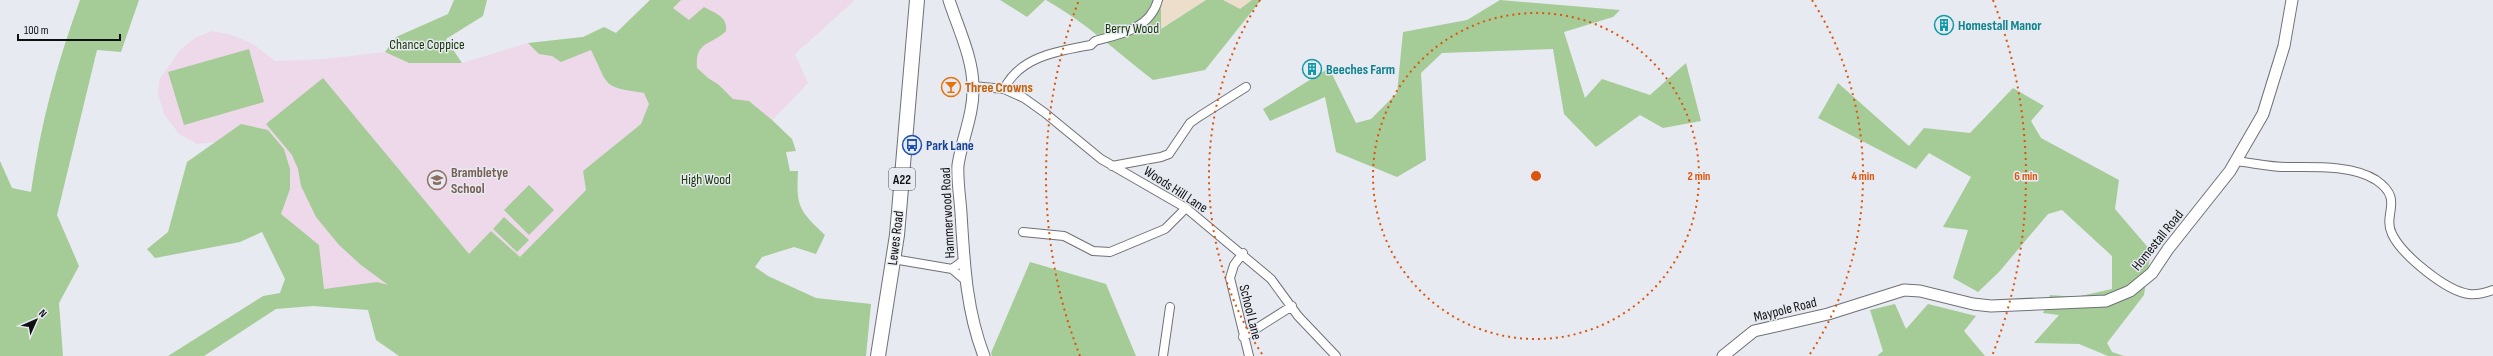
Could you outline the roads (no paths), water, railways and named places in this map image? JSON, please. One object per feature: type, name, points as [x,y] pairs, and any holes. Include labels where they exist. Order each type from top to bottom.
[{"type":"highway","name":"Lewes Road","points":[[878,356],[893,259],[906,140],[917,0]]},
{"type":"street","name":"Hammerwood Road","points":[[949,0],[969,61],[974,86],[973,99],[962,140],[958,167],[966,281],[974,331],[984,356]]},
{"type":"street","points":[[1004,89],[1009,80],[1040,56],[1091,45],[1095,41],[1133,28],[1152,16],[1158,0]]},
{"type":"street","name":"Homestall Road","points":[[1862,304],[1904,290],[1920,291],[1973,304],[1991,306],[2106,301],[2130,291],[2152,273],[2168,249],[2203,207],[2236,161],[2263,114],[2272,89],[2284,46],[2292,0]]},
{"type":"street","name":"Woods Hill Lane","points":[[974,86],[1004,89],[1045,113],[1083,146],[1112,166],[1186,208],[1243,253],[1271,279],[1319,339],[1336,356]]},
{"type":"street","points":[[1112,166],[1161,157],[1169,154],[1190,123],[1246,86]]},
{"type":"street","points":[[2236,161],[2287,167],[2346,170],[2376,180],[2390,194],[2393,206],[2389,225],[2392,233],[2397,243],[2419,266],[2434,277],[2468,294],[2482,294],[2493,290]]},
{"type":"street","points":[[1023,232],[1064,236],[1093,251],[1110,252],[1165,229],[1186,208]]},
{"type":"street","name":"School Lane","points":[[1243,253],[1234,265],[1230,278],[1249,356]]},
{"type":"street","points":[[893,259],[952,269],[966,281]]},
{"type":"street","points":[[952,269],[964,260]]},
{"type":"street","name":"Maypole Road","points":[[1723,356],[1754,331],[1862,304]]},
{"type":"street","points":[[1244,337],[1292,306]]},
{"type":"street","points":[[1163,356],[1170,307]]},
{"type":"place","name":"Homestall Manor","points":[[1944,25]]},
{"type":"place","name":"Beeches Farm","points":[[1312,69]]},
{"type":"place","name":"Three Crowns","points":[[951,87]]},
{"type":"place","name":"Park Lane","points":[[912,145]]},
{"type":"place","name":"Brambletye School","points":[[437,180]]},
{"type":"park label","name":"Berry Wood","points":[[1132,28]]},
{"type":"park label","name":"Chance Coppice","points":[[427,44]]},
{"type":"park label","name":"High Wood","points":[[706,179]]}]
